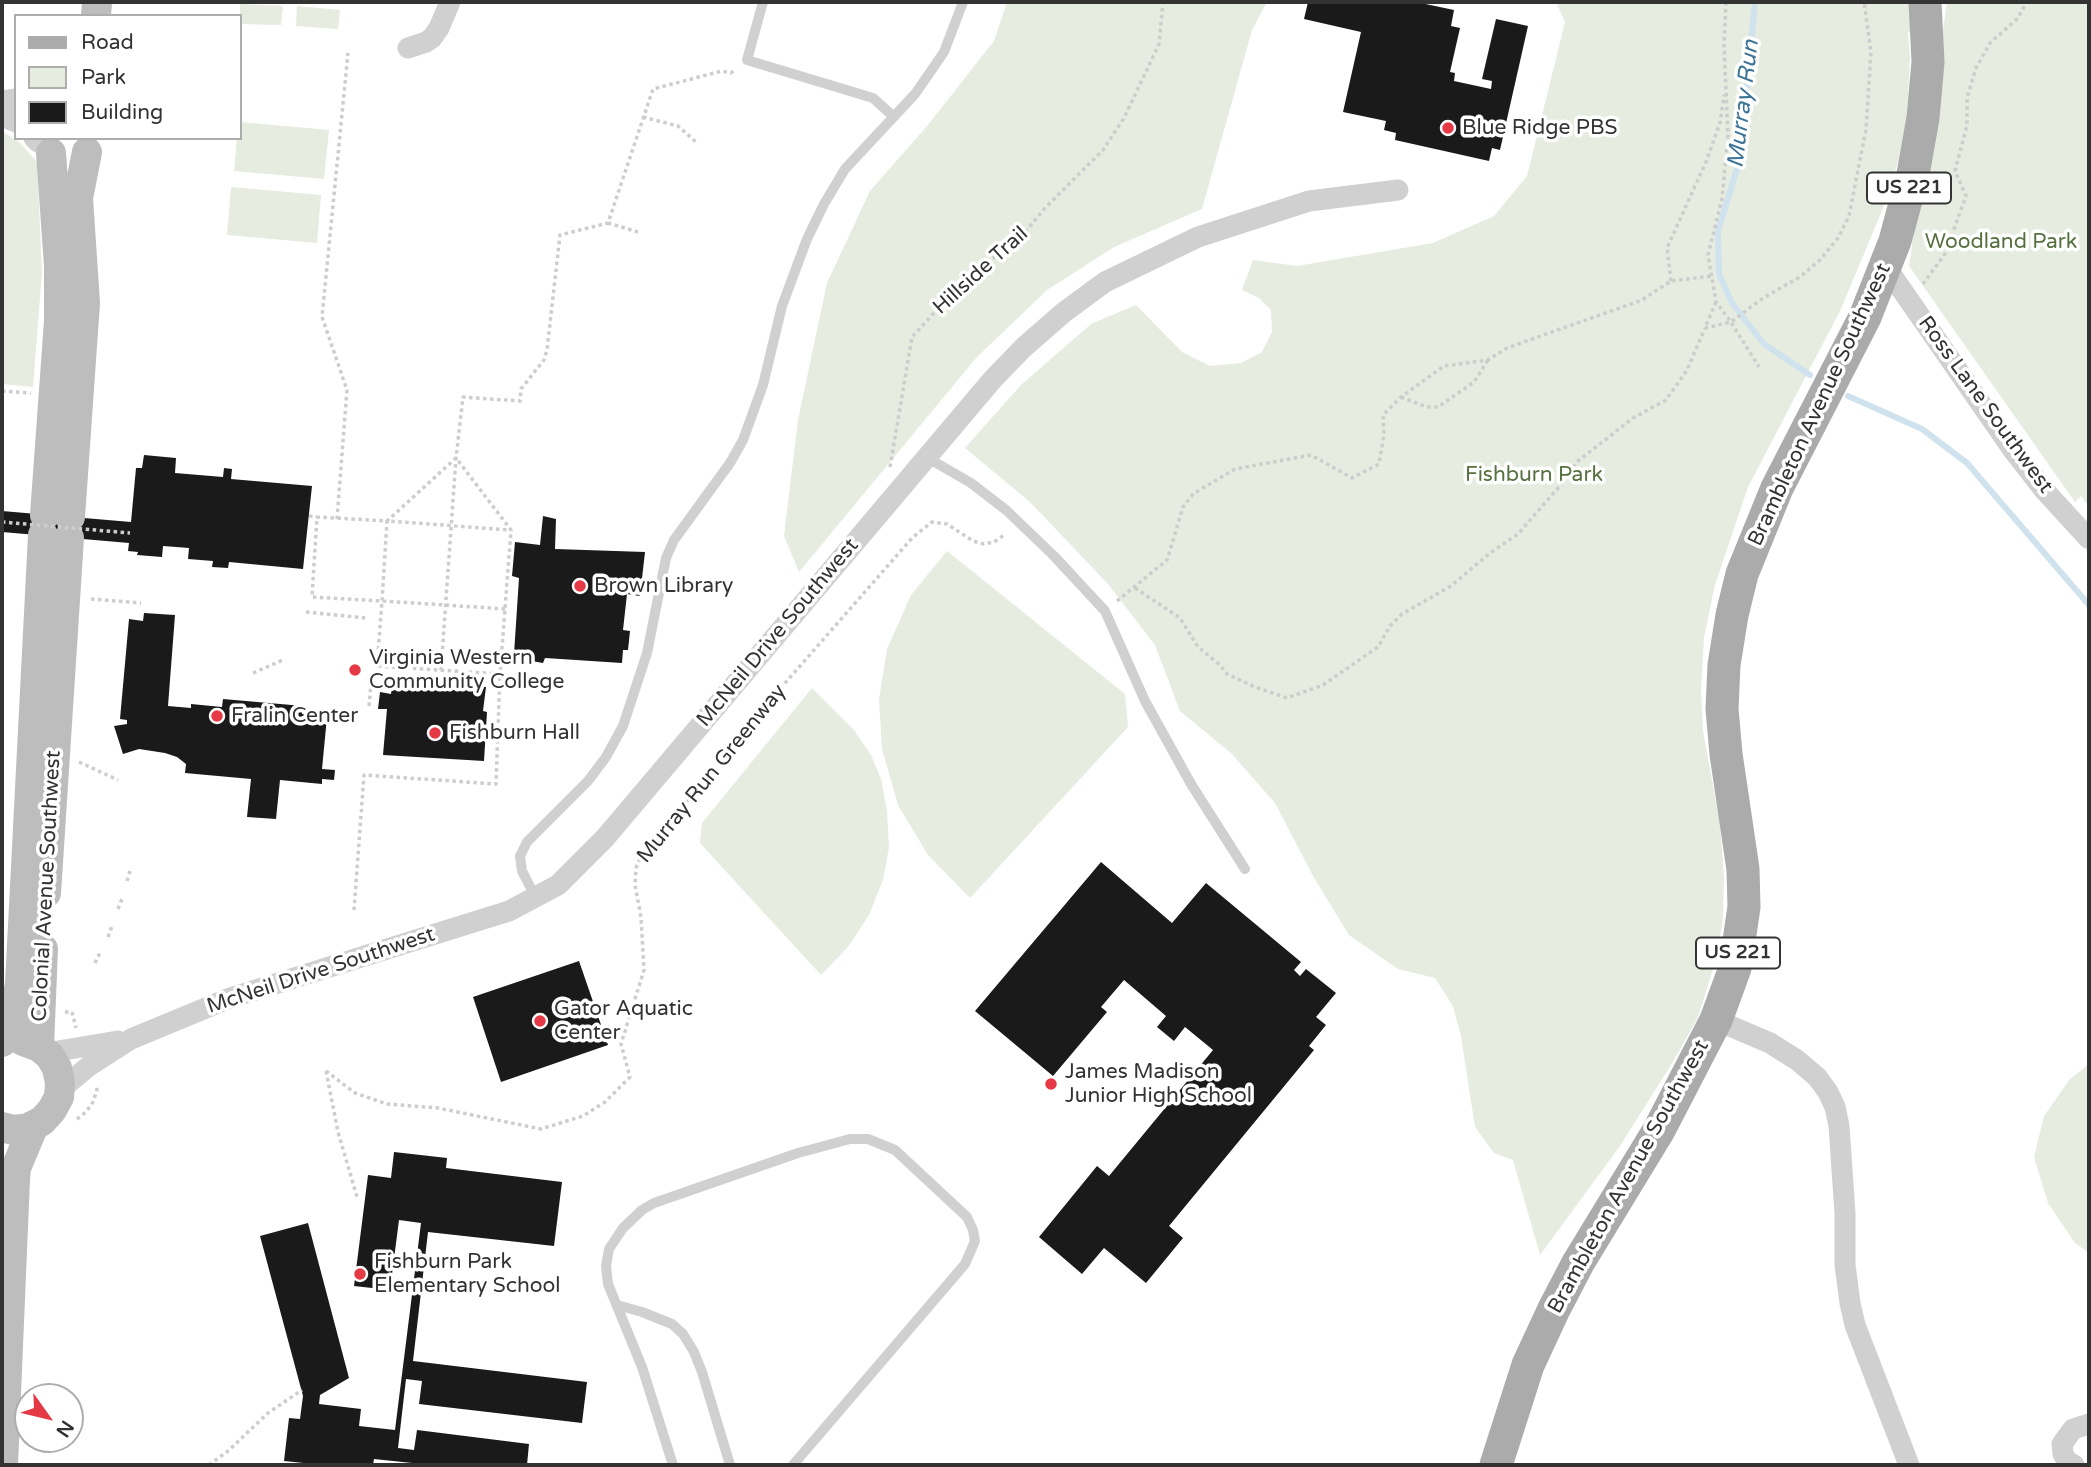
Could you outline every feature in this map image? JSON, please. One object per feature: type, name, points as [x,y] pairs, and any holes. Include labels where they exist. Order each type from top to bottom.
[{"type":"main road","name":"Brambleton Avenue Southwest","points":[[1496,1465],[1528,1365],[1554,1308],[1578,1263],[1659,1130],[1716,1020],[1735,968],[1742,937],[1743,869],[1722,709],[1724,665],[1732,615],[1742,574],[1777,488],[1842,364],[1886,267],[1913,174],[1923,118],[1928,62],[1925,2]]},
{"type":"main road","points":[[40,143],[68,158],[93,145]]},
{"type":"main road","name":"Colonial Avenue Southwest","points":[[40,143],[59,266],[57,526],[43,1050],[57,1068],[60,1090]]},
{"type":"main road","name":"Colonial Avenue Southwest","points":[[2,1042],[14,1015],[20,984],[57,526],[85,303],[78,198],[93,145]]},
{"type":"main road","points":[[2,1042],[26,1041],[43,1050]]},
{"type":"main road","points":[[2,1127],[13,1130],[42,1121],[52,1110],[60,1090]]},
{"type":"main road","points":[[3,1465],[16,1168],[34,1125]]},
{"type":"street","points":[[408,48],[432,38],[450,2]]},
{"type":"street","name":"McNeil Drive Southwest","points":[[60,1090],[89,1066],[131,1039],[230,998],[509,911],[558,885],[605,838],[993,379],[1063,313],[1105,282],[1176,247],[1235,224],[1309,201],[1398,190]]},
{"type":"street","name":"Ross Lane Southwest","points":[[1886,267],[2013,450],[2045,491],[2089,539]]},
{"type":"street","points":[[1716,1020],[1770,1043],[1797,1060],[1817,1076],[1835,1107],[1842,1163],[1845,1265],[1850,1303],[1909,1465]]},
{"type":"street","name":"McNeil Drive Southwest","points":[[43,1050],[131,1039]]},
{"type":"street","points":[[2074,1465],[2068,1462],[2063,1454],[2062,1444],[2073,1429],[2089,1424]]},
{"type":"lane","points":[[763,2],[747,60],[873,98],[894,117]]},
{"type":"lane","points":[[536,898],[522,871],[520,856],[527,842],[588,781],[606,757],[623,726],[637,691],[647,653],[666,558],[674,540],[730,463],[743,440],[763,385],[782,306],[807,239],[845,169],[915,94],[944,52],[963,2]]},
{"type":"lane","points":[[926,457],[971,483],[1006,510],[1105,611],[1145,701],[1191,784],[1245,869]]},
{"type":"lane","points":[[673,1465],[642,1367],[608,1284],[606,1266],[609,1249],[623,1228],[654,1203],[798,1153],[850,1139],[868,1139],[882,1143],[904,1158],[967,1217],[975,1241],[965,1264],[793,1465]]},
{"type":"lane","points":[[617,1305],[671,1324],[683,1335],[702,1372],[730,1465]]},
{"type":"path","name":"Hillside Trail","points":[[903,484],[889,471],[912,337],[965,279],[1021,237],[1045,208],[1103,150],[1124,118],[1160,44],[1163,2]]},
{"type":"path","points":[[1726,2],[1724,45],[1728,135],[1722,199],[1708,255],[1716,302],[1759,367]]},
{"type":"path","points":[[1705,328],[1731,322],[1763,298],[1800,277],[1820,260],[1838,238],[1849,216],[1866,129],[1871,52],[1864,2]]},
{"type":"path","points":[[1909,299],[1945,254],[1966,196],[1955,171],[1967,125],[1967,98],[1976,68],[1990,43],[2017,19],[2027,2]]},
{"type":"path","points":[[337,519],[347,390],[322,317],[348,53]]},
{"type":"path","points":[[608,223],[653,89],[722,71]]},
{"type":"path","points":[[1671,281],[1667,248],[1720,123],[1726,85]]},
{"type":"path","points":[[643,117],[678,126],[696,142]]},
{"type":"path","points":[[441,670],[463,397],[520,401],[521,389],[544,360],[560,235],[608,223],[638,232]]},
{"type":"path","points":[[1105,611],[1167,560],[1183,507],[1194,494],[1235,469],[1311,455],[1352,478],[1379,464],[1384,434],[1383,415],[1401,397],[1444,366],[1488,360],[1507,348],[1642,300],[1671,281],[1712,276]]},
{"type":"path","points":[[1135,588],[1180,618],[1198,647],[1227,674],[1287,698],[1323,685],[1378,647],[1390,626],[1402,614],[1451,586],[1490,553],[1518,534],[1578,461],[1633,418],[1666,400],[1687,370],[1716,302]]},
{"type":"path","points":[[1401,397],[1427,407],[1438,407],[1474,382],[1488,360]]},
{"type":"path","points":[[2,391],[36,393]]},
{"type":"path","points":[[456,458],[387,521],[377,666],[500,674]]},
{"type":"path","points":[[354,910],[364,775],[496,784],[500,674],[511,530],[456,458]]},
{"type":"path","points":[[309,516],[511,530]]},
{"type":"path","points":[[317,517],[312,597],[505,609]]},
{"type":"path","points":[[2,522],[130,533]]},
{"type":"path","name":"Murray Run Greenway","points":[[357,1197],[338,1132],[326,1071],[355,1093],[387,1104],[438,1108],[541,1129],[583,1116],[605,1102],[630,1077],[621,1044],[644,970],[641,916],[635,885],[636,868],[640,858],[779,690],[913,537],[932,522],[947,524],[973,541],[984,544],[1004,535]]},
{"type":"path","points":[[88,599],[141,603]]},
{"type":"path","points":[[306,612],[366,618]]},
{"type":"path","points":[[253,673],[283,660]]},
{"type":"path","points":[[369,706],[372,673]]},
{"type":"path","points":[[77,761],[118,780]]},
{"type":"path","points":[[127,880],[130,871]]},
{"type":"path","points":[[118,909],[122,899]]},
{"type":"path","points":[[108,937],[112,926]]},
{"type":"path","points":[[95,963],[100,953]]},
{"type":"path","points":[[58,1011],[72,1012],[77,1031]]},
{"type":"path","points":[[209,1465],[268,1413],[302,1390]]},
{"type":"green space","points":[[1007,2],[1267,2],[1252,30],[1202,209],[1114,247],[1047,290],[976,358],[799,572],[784,536],[798,420],[827,283],[870,191],[928,125],[994,41]]},
{"type":"green space","name":"Fishburn Park","points":[[1556,2],[1910,2],[1910,59],[1907,118],[1886,201],[1840,311],[1748,487],[1715,585],[1704,637],[1701,690],[1703,731],[1720,824],[1724,877],[1723,917],[1718,953],[1698,1017],[1674,1060],[1620,1146],[1540,1255],[1513,1160],[1494,1153],[1475,1127],[1461,1036],[1453,1006],[1435,978],[1398,969],[1349,935],[1313,876],[1275,803],[1232,754],[1180,711],[1155,645],[1108,584],[1030,502],[965,448],[1021,385],[1091,324],[1136,305],[1182,352],[1210,366],[1241,363],[1262,352],[1272,332],[1271,310],[1259,298],[1242,290],[1253,260],[1297,266],[1433,243],[1494,216],[1527,176],[1565,22]]},
{"type":"green space","name":"Woodland Park","points":[[1947,2],[2089,2],[2089,507],[2081,496],[2075,502],[1909,266]]},
{"type":"green space","points":[[240,4],[283,6],[281,25],[242,24]]},
{"type":"green space","points":[[297,6],[340,10],[338,29],[296,26]]},
{"type":"green space","points":[[242,122],[329,130],[324,179],[234,171],[237,140],[242,140]]},
{"type":"green space","points":[[2,131],[20,143],[37,162],[42,272],[33,387],[2,384]]},
{"type":"green space","points":[[231,187],[321,195],[317,243],[227,235]]},
{"type":"green space","points":[[947,551],[1125,694],[1128,727],[970,898],[928,855],[898,805],[882,749],[879,699],[887,649],[911,595]]},
{"type":"green space","points":[[812,688],[853,729],[871,755],[881,779],[887,811],[889,847],[883,880],[869,915],[848,947],[821,975],[700,843],[702,823]]},
{"type":"green space","points":[[2089,1064],[2089,1253],[2075,1243],[2048,1203],[2034,1157],[2044,1116],[2070,1079]]},
{"type":"building","points":[[1308,2],[1416,2],[1454,10],[1451,26],[1460,28],[1450,72],[1455,73],[1454,81],[1491,89],[1492,81],[1482,79],[1496,19],[1528,26],[1500,150],[1492,148],[1489,161],[1395,140],[1396,133],[1384,130],[1386,121],[1343,112],[1361,32],[1304,19]]},
{"type":"building","points":[[144,455],[176,458],[175,473],[223,477],[224,468],[232,469],[231,479],[312,486],[303,569],[229,562],[228,568],[212,567],[213,561],[188,559],[189,548],[163,546],[162,557],[137,555],[138,552],[128,551],[129,543],[2,532],[2,511],[131,522],[136,468],[142,468]]},
{"type":"building","name":"Brown Library","points":[[543,516],[556,519],[555,549],[645,552],[640,596],[627,594],[623,630],[630,631],[628,650],[623,650],[622,663],[545,658],[543,663],[526,660],[524,655],[514,654],[519,578],[512,576],[515,542],[540,545]]},
{"type":"building","name":"Fralin Center","points":[[144,613],[175,615],[168,706],[191,708],[191,704],[222,707],[223,699],[303,706],[302,714],[327,717],[322,769],[335,770],[334,780],[322,779],[322,784],[280,780],[276,819],[247,817],[251,779],[185,773],[186,764],[165,753],[139,749],[123,754],[114,726],[127,724],[127,720],[120,719],[129,619],[143,621]]},
{"type":"building","name":"Fishburn Hall","points":[[393,680],[486,687],[483,711],[487,712],[484,761],[383,755],[387,709],[378,709],[380,692],[391,694]]},
{"type":"building","points":[[1101,862],[1172,923],[1206,883],[1301,962],[1294,970],[1300,976],[1306,969],[1336,993],[1316,1017],[1326,1025],[1309,1046],[1314,1050],[1169,1226],[1183,1238],[1146,1283],[1104,1248],[1082,1274],[1039,1237],[1097,1166],[1109,1176],[1213,1050],[1185,1027],[1174,1041],[1157,1027],[1166,1016],[1124,980],[1101,1007],[1107,1012],[1053,1076],[975,1011]]},
{"type":"building","name":"Gator Aquatic Center","points":[[579,961],[608,1045],[501,1082],[473,997]]},
{"type":"building","points":[[394,1152],[447,1158],[446,1168],[562,1182],[554,1246],[428,1232],[413,1361],[587,1382],[582,1423],[419,1404],[422,1381],[406,1379],[398,1448],[414,1450],[417,1430],[529,1444],[527,1465],[412,1465],[374,1459],[373,1465],[323,1465],[284,1461],[289,1418],[300,1419],[303,1396],[260,1236],[308,1223],[349,1378],[320,1395],[319,1404],[361,1409],[359,1426],[395,1430],[421,1223],[399,1220],[390,1290],[354,1286],[368,1175],[391,1178]]},
{"type":"waterway","name":"Murray Run","points":[[1755,2],[1740,159],[1718,231],[1719,274],[1732,303],[1764,344],[1810,375]]},
{"type":"waterway","name":"Murray Run","points":[[1848,396],[1922,429],[1967,463],[2089,605]]},
{"type":"place","name":"Blue Ridge PBS","points":[[1448,128]]},
{"type":"place","name":"Brown Library","points":[[580,586]]},
{"type":"place","name":"Virginia Western Community College","points":[[355,670]]},
{"type":"place","name":"Fralin Center","points":[[217,716]]},
{"type":"place","name":"Fishburn Hall","points":[[435,733]]},
{"type":"place","name":"Gator Aquatic Center","points":[[540,1021]]},
{"type":"place","name":"James Madison Junior High School","points":[[1051,1084]]},
{"type":"place","name":"Fishburn Park Elementary School","points":[[360,1274]]}]
